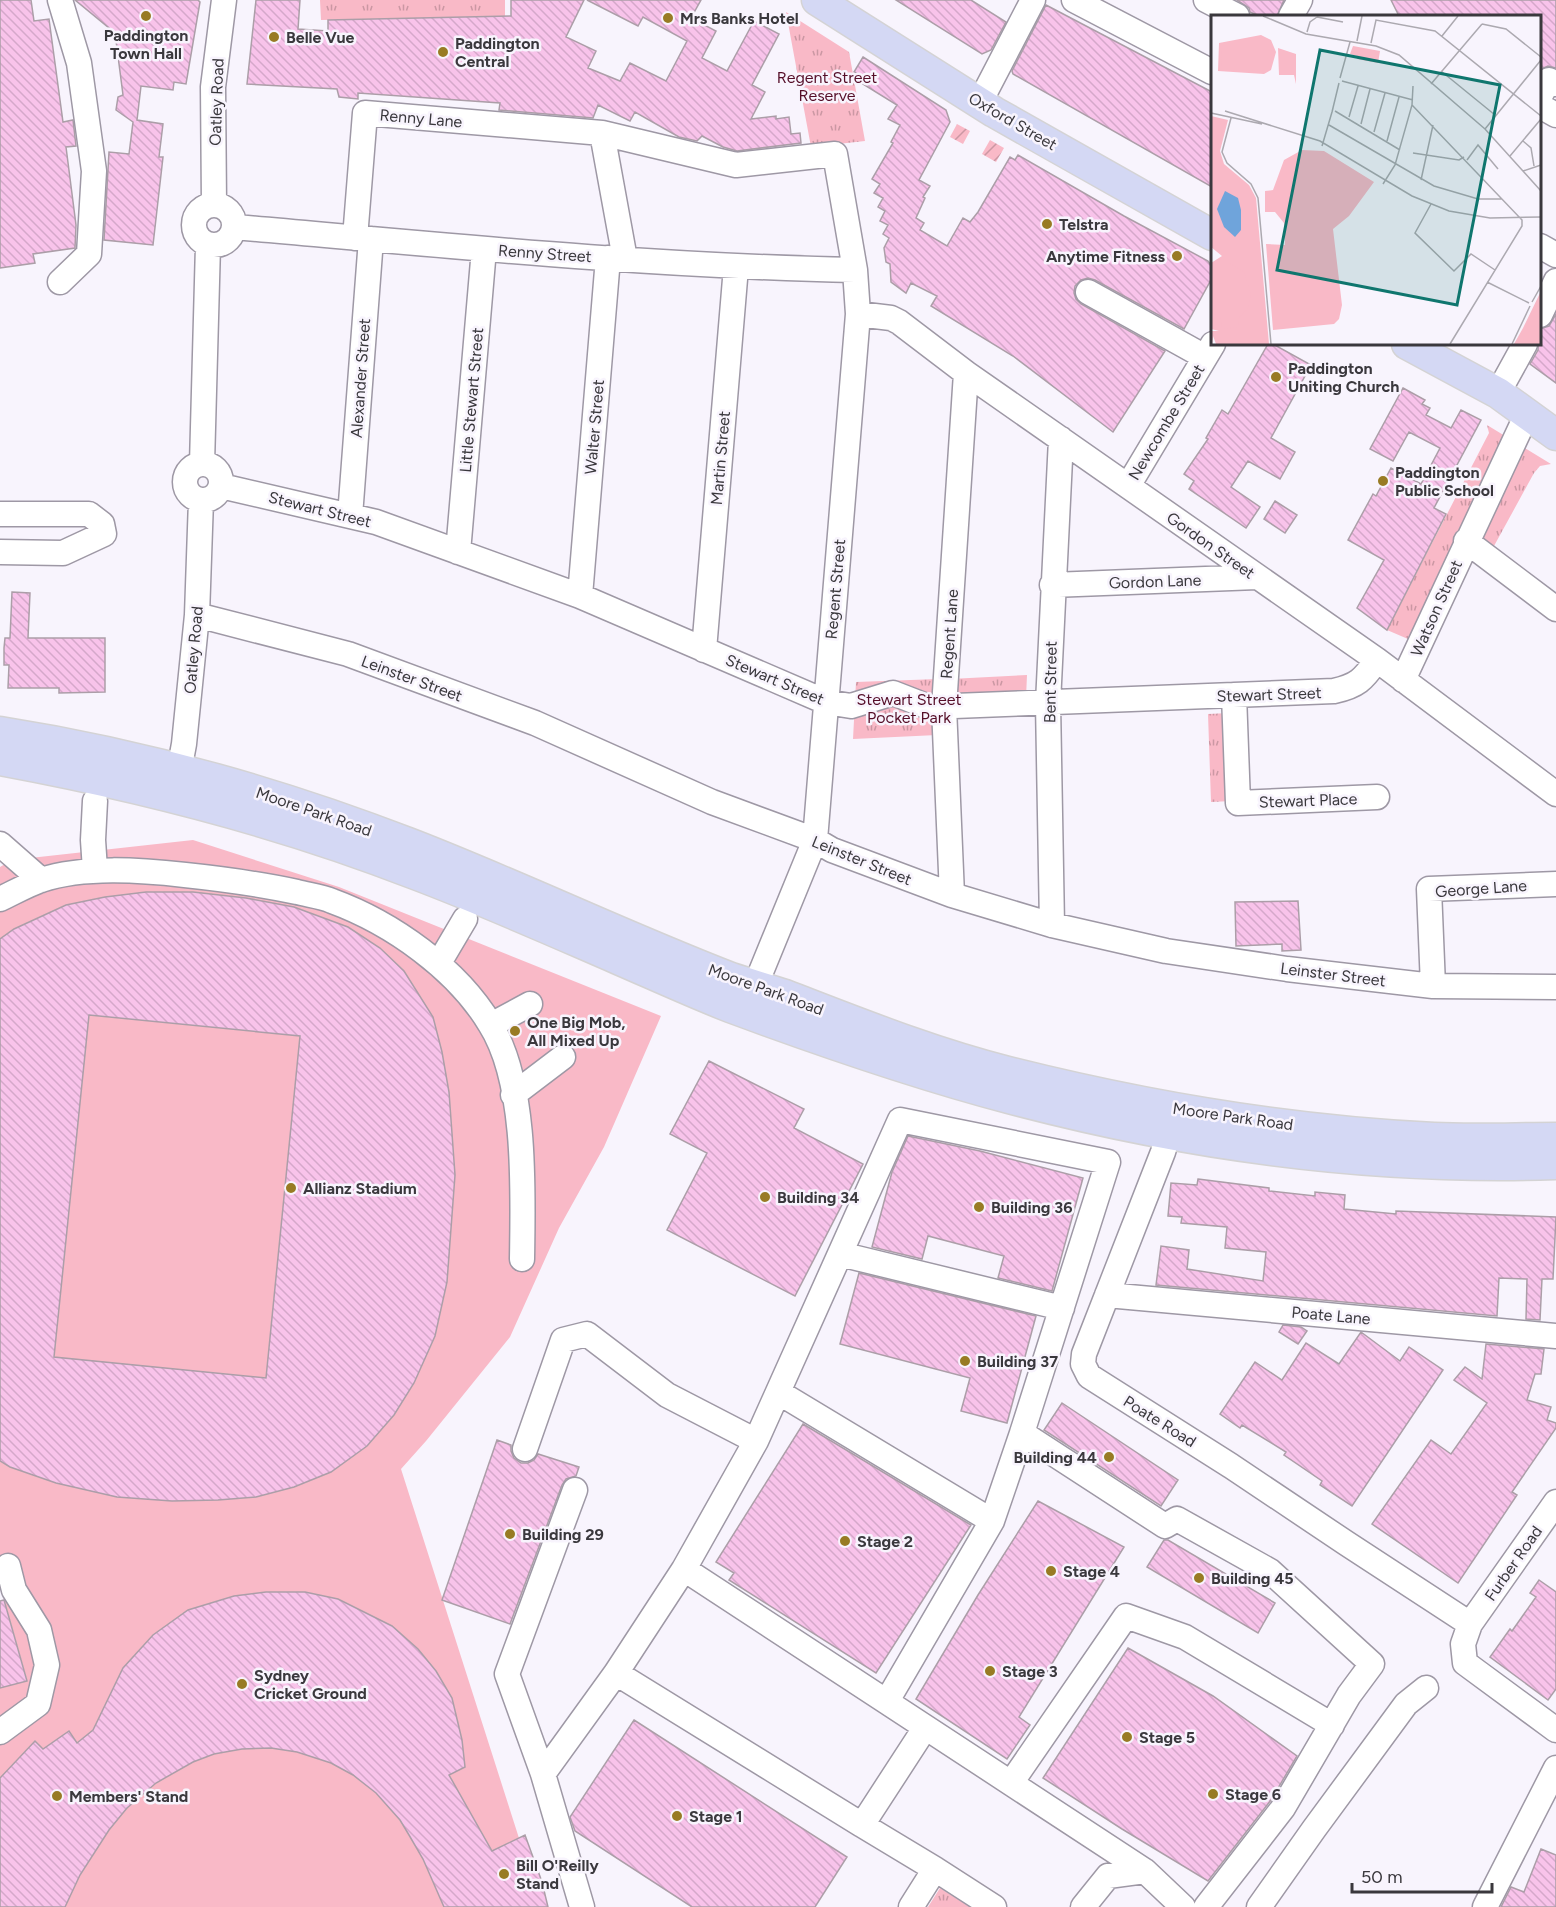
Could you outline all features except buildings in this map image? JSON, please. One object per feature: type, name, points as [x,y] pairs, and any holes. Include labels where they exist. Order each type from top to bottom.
[{"type":"main road","name":"Oxford Street","points":[[817,0],[984,95],[1211,215]]},
{"type":"main road","name":"Oxford Street","points":[[850,0],[984,95],[1211,234]]},
{"type":"main road","points":[[1409,345],[1503,386],[1556,415]]},
{"type":"main road","points":[[1443,345],[1503,386],[1527,414],[1556,435]]},
{"type":"main road","name":"Moore Park Road","points":[[0,732],[180,769],[310,808],[483,873],[727,976],[750,999]]},
{"type":"main road","name":"Moore Park Road","points":[[0,760],[173,798],[305,835],[414,873],[750,999],[891,1063],[1084,1117],[1437,1138],[1556,1137]]},
{"type":"main road","name":"Moore Park Road","points":[[1173,1121],[1229,1143],[1362,1159],[1466,1165],[1556,1164]]},
{"type":"street","points":[[60,0],[79,63],[94,171],[89,254],[60,282]]},
{"type":"street","name":"Oatley Road","points":[[214,205],[213,87],[224,0]]},
{"type":"street","points":[[984,95],[1033,0]]},
{"type":"street","points":[[1074,0],[1211,71]]},
{"type":"street","points":[[1206,0],[1235,15]]},
{"type":"street","points":[[1292,15],[1300,0]]},
{"type":"street","points":[[1541,93],[1549,80],[1556,84]]},
{"type":"street","points":[[1541,107],[1556,115]]},
{"type":"street","name":"Renny Lane","points":[[363,238],[365,113],[602,133],[736,165],[835,154]]},
{"type":"street","points":[[602,133],[616,258]]},
{"type":"street","name":"Regent Street","points":[[750,999],[815,840],[858,314],[855,270],[835,154]]},
{"type":"street","points":[[214,205],[227,209],[234,220],[235,227],[226,242],[214,246],[198,238],[193,226],[197,213],[214,205]]},
{"type":"street","name":"Renny Street","points":[[235,227],[484,249],[736,267],[855,270]]},
{"type":"street","name":"Alexander Street","points":[[350,516],[363,238]]},
{"type":"street","points":[[202,464],[208,245]]},
{"type":"street","points":[[1541,247],[1556,255]]},
{"type":"street","name":"Little Stewart Street","points":[[458,552],[484,249]]},
{"type":"street","name":"Walter Street","points":[[580,596],[616,258]]},
{"type":"street","name":"Martin Street","points":[[704,650],[736,267]]},
{"type":"street","points":[[1541,311],[1556,280]]},
{"type":"street","name":"Newcombe Street","points":[[1088,291],[1209,350],[1128,486]]},
{"type":"street","name":"Gordon Street","points":[[858,314],[891,318],[966,373],[1377,660],[1556,794]]},
{"type":"street","points":[[1503,386],[1525,345]]},
{"type":"street","name":"Regent Lane","points":[[952,895],[944,707],[966,373]]},
{"type":"street","points":[[1466,541],[1527,414]]},
{"type":"street","name":"Bent Street","points":[[1052,925],[1048,703],[1052,585],[1061,439]]},
{"type":"street","points":[[202,464],[215,468],[221,479],[221,486],[215,495],[201,500],[188,492],[185,481],[190,470],[202,464]]},
{"type":"street","name":"Stewart Street","points":[[221,486],[376,522],[580,596],[826,702],[851,706],[893,693],[929,707],[944,707],[1334,691],[1352,687],[1377,660]]},
{"type":"street","name":"Oatley Road","points":[[173,798],[180,769],[197,615],[201,500]]},
{"type":"street","points":[[0,514],[89,514],[102,524],[104,534],[63,553],[0,552]]},
{"type":"street","name":"Watson Street","points":[[1403,680],[1466,541],[1556,609]]},
{"type":"street","name":"Gordon Lane","points":[[1052,585],[1257,577]]},
{"type":"street","name":"Leinster Street","points":[[197,615],[348,654],[535,723],[712,802],[815,840],[832,850],[952,895],[1052,925],[1166,951],[1287,969],[1433,986],[1556,987]]},
{"type":"street","name":"Stewart Place","points":[[1234,695],[1238,803],[1377,797]]},
{"type":"street","points":[[95,801],[93,840],[95,870]]},
{"type":"street","points":[[0,844],[41,880]]},
{"type":"street","points":[[0,899],[41,880],[95,870],[174,874],[253,883],[332,900],[392,930],[439,963],[491,1025],[509,1066],[521,1143],[522,1259]]},
{"type":"street","name":"George Lane","points":[[1433,986],[1429,889],[1556,884]]},
{"type":"street","points":[[439,963],[465,920]]},
{"type":"street","points":[[491,1025],[530,1004]]},
{"type":"street","points":[[513,1095],[563,1057]]},
{"type":"street","points":[[543,1774],[616,1672],[684,1569],[756,1441],[900,1120],[1108,1162],[992,1521],[887,1701]]},
{"type":"street","name":"Poate Road","points":[[1173,1121],[1084,1354],[1083,1364],[1089,1376],[1232,1466],[1470,1624]]},
{"type":"street","points":[[840,1254],[1062,1308]]},
{"type":"street","name":"Poate Lane","points":[[1107,1295],[1556,1336]]},
{"type":"street","points":[[525,1449],[563,1340],[587,1335],[667,1395],[756,1441]]},
{"type":"street","points":[[778,1392],[992,1521]]},
{"type":"street","points":[[1022,1434],[1165,1526],[1178,1519],[1270,1571],[1372,1664],[1349,1695],[1283,1808],[1206,1907]]},
{"type":"street","points":[[575,1490],[507,1674],[543,1774],[582,1907]]},
{"type":"street","name":"Furber Road","points":[[1470,1624],[1556,1502]]},
{"type":"street","points":[[0,1732],[38,1704],[47,1665],[39,1630],[14,1590],[8,1566]]},
{"type":"street","points":[[684,1569],[1145,1871],[1183,1907]]},
{"type":"street","points":[[1011,1783],[1126,1616],[1185,1637],[1332,1725]]},
{"type":"street","points":[[1470,1624],[1463,1644],[1465,1663],[1556,1730]]},
{"type":"street","points":[[616,1672],[994,1907]]},
{"type":"street","points":[[1259,1907],[1406,1704],[1426,1688]]},
{"type":"street","points":[[862,1825],[925,1728]]},
{"type":"street","points":[[1485,1907],[1556,1768]]},
{"type":"street","points":[[911,1907],[935,1869]]},
{"type":"street","points":[[1083,1907],[1108,1876],[1145,1871]]},
{"type":"green space","points":[[320,0],[505,0],[505,17],[321,20]]},
{"type":"green space","name":"Regent Street Reserve","points":[[786,12],[849,52],[865,141],[811,147]]},
{"type":"green space","points":[[957,124],[970,131],[963,144],[950,137]]},
{"type":"green space","points":[[990,140],[1004,148],[996,162],[982,154]]},
{"type":"green space","points":[[1487,425],[1551,464],[1540,466],[1534,473],[1494,546],[1475,535],[1454,545],[1408,639],[1387,630],[1489,433]]},
{"type":"green space","points":[[1027,675],[1026,698],[949,700],[950,679]]},
{"type":"green space","name":"Stewart Street Pocket Park","points":[[938,679],[937,735],[853,739],[856,682]]},
{"type":"green space","points":[[1229,713],[1232,801],[1211,802],[1208,714]]},
{"type":"green space","name":"Allianz Stadium","points":[[193,840],[339,887],[661,1016],[604,1147],[559,1228],[510,1337],[401,1469],[541,1907],[0,1907],[0,1688],[27,1680],[0,1585],[0,867],[12,860]]},
{"type":"green space","points":[[940,1888],[970,1907],[928,1907]]},
{"type":"place","name":"Paddington Town Hall","points":[[146,16]]},
{"type":"place","name":"Mrs Banks Hotel","points":[[668,18]]},
{"type":"place","name":"Belle Vue","points":[[274,37]]},
{"type":"place","name":"Paddington Central","points":[[443,52]]},
{"type":"place","name":"Telstra","points":[[1047,224]]},
{"type":"place","name":"Anytime Fitness","points":[[1177,256]]},
{"type":"place","name":"Paddington Uniting Church","points":[[1276,377]]},
{"type":"place","name":"Paddington Public School","points":[[1383,481]]},
{"type":"place","name":"One Big Mob, All Mixed Up","points":[[515,1031]]},
{"type":"place","name":"Allianz Stadium","points":[[291,1188]]},
{"type":"place","name":"Building 34","points":[[765,1197]]},
{"type":"place","name":"Building 36","points":[[979,1207]]},
{"type":"place","name":"Building 37","points":[[965,1361]]},
{"type":"place","name":"Building 44","points":[[1109,1457]]},
{"type":"place","name":"Building 29","points":[[510,1534]]},
{"type":"place","name":"Stage 2","points":[[845,1541]]},
{"type":"place","name":"Stage 4","points":[[1051,1571]]},
{"type":"place","name":"Building 45","points":[[1199,1578]]},
{"type":"place","name":"Stage 3","points":[[990,1671]]},
{"type":"place","name":"Sydney Cricket Ground","points":[[242,1684]]},
{"type":"place","name":"Stage 5","points":[[1127,1737]]},
{"type":"place","name":"Stage 6","points":[[1213,1794]]},
{"type":"place","name":"Members' Stand","points":[[57,1796]]},
{"type":"place","name":"Stage 1","points":[[677,1816]]},
{"type":"place","name":"Bill O'Reilly Stand","points":[[504,1874]]}]
